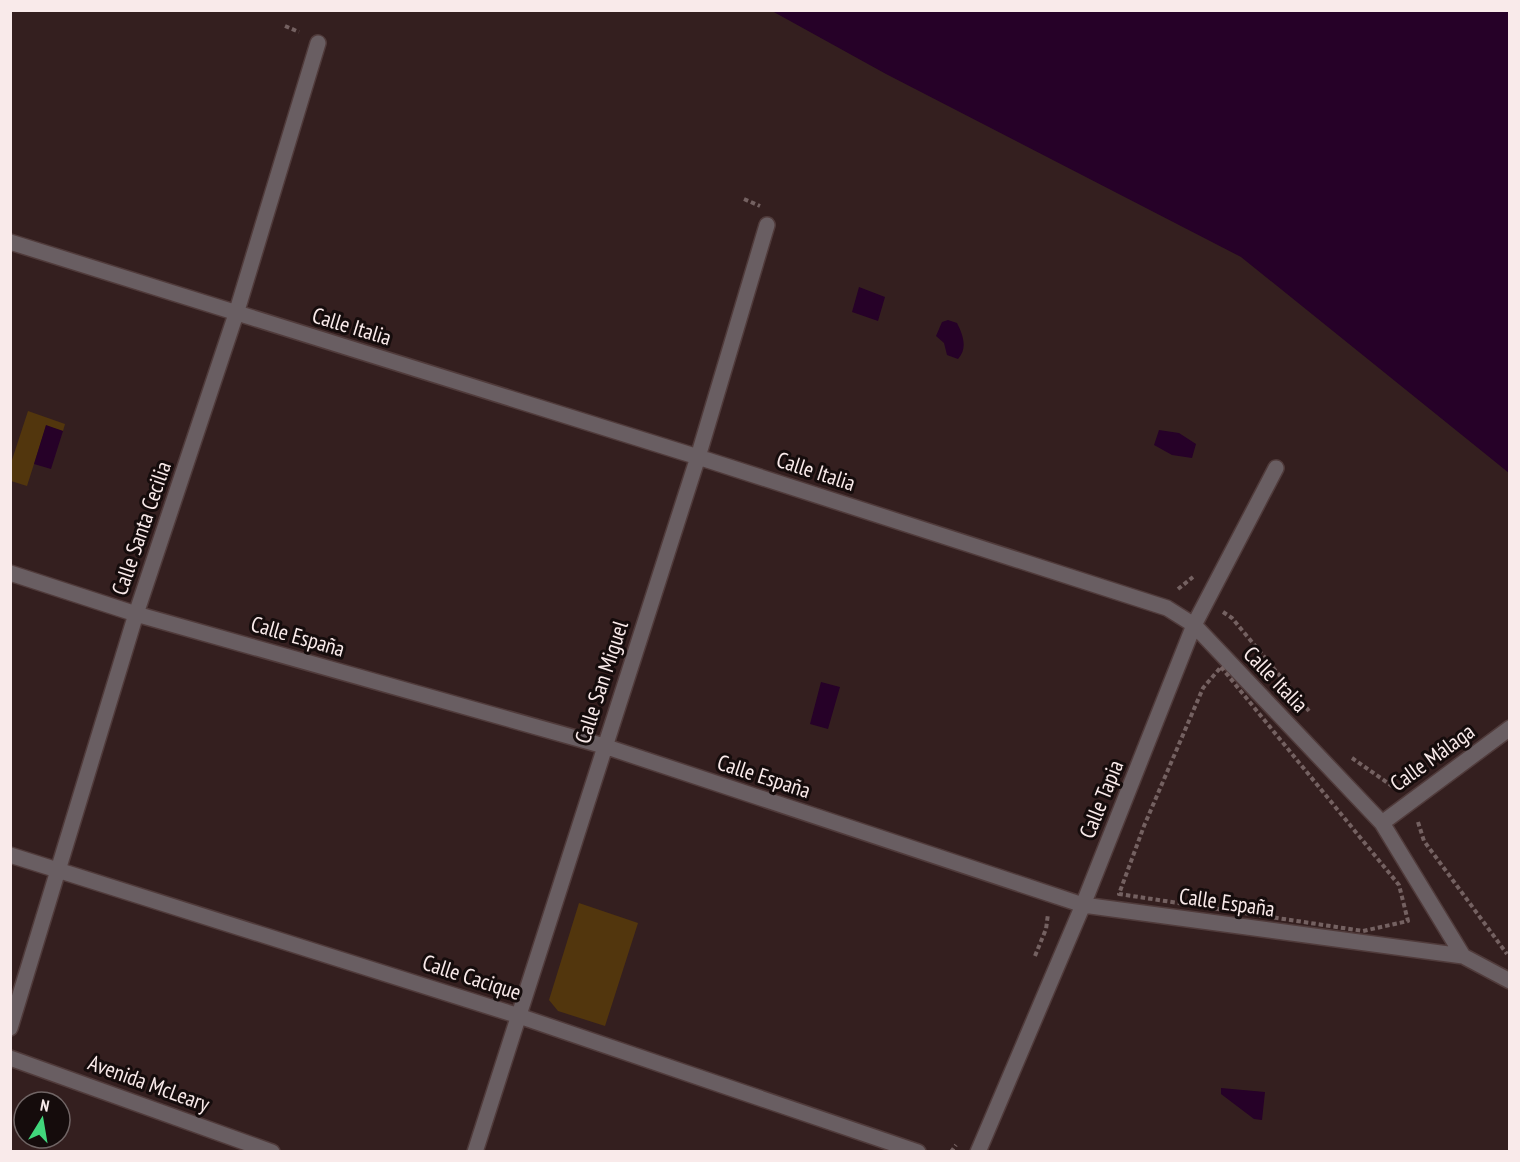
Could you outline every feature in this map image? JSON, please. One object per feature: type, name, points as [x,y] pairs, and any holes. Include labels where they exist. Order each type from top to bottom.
[{"type":"street","name":"Calle Santa Cecilia","points":[[10,1028],[136,614],[236,314],[318,43]]},
{"type":"street","name":"Calle San Miguel","points":[[475,1152],[698,457],[768,225]]},
{"type":"street","name":"Calle Italia","points":[[10,242],[698,457],[1167,608],[1194,625],[1382,823],[1463,956]]},
{"type":"street","name":"Calle Tapia","points":[[978,1152],[1083,905],[1194,625],[1276,468]]},
{"type":"street","name":"Calle España","points":[[10,573],[136,614],[604,747],[1083,905],[1463,956],[1509,981]]},
{"type":"street","name":"Calle Málaga","points":[[1382,823],[1509,728]]},
{"type":"street","name":"Calle Cacique","points":[[10,855],[519,1016],[918,1152]]},
{"type":"street","name":"Avenida McLeary","points":[[10,1058],[240,1146],[272,1152]]},
{"type":"path","points":[[285,26],[294,29]]},
{"type":"path","points":[[744,199],[753,204]]},
{"type":"path","points":[[1221,667],[1399,885],[1408,921],[1363,932],[1119,894],[1144,826],[1203,688],[1221,667]]},
{"type":"shaded area","points":[[772,11],[1509,11],[1509,473],[1241,257],[886,74]]},
{"type":"shaded area","points":[[859,287],[885,297],[878,321],[852,312]]},
{"type":"shaded area","points":[[948,320],[957,323],[963,337],[964,346],[958,359],[947,355],[944,343],[936,336],[942,322]]},
{"type":"shaded area","points":[[28,411],[65,424],[63,431],[46,426],[27,486],[11,481],[11,463]]},
{"type":"shaded area","points":[[46,425],[63,431],[51,469],[34,464]]},
{"type":"shaded area","points":[[1159,430],[1179,433],[1196,444],[1192,458],[1172,455],[1154,445]]},
{"type":"shaded area","points":[[821,682],[840,687],[828,729],[810,724]]},
{"type":"shaded area","points":[[579,903],[638,923],[605,1026],[558,1011],[549,1000]]},
{"type":"shaded area","points":[[1221,1088],[1265,1092],[1262,1120],[1254,1119],[1221,1094]]}]
